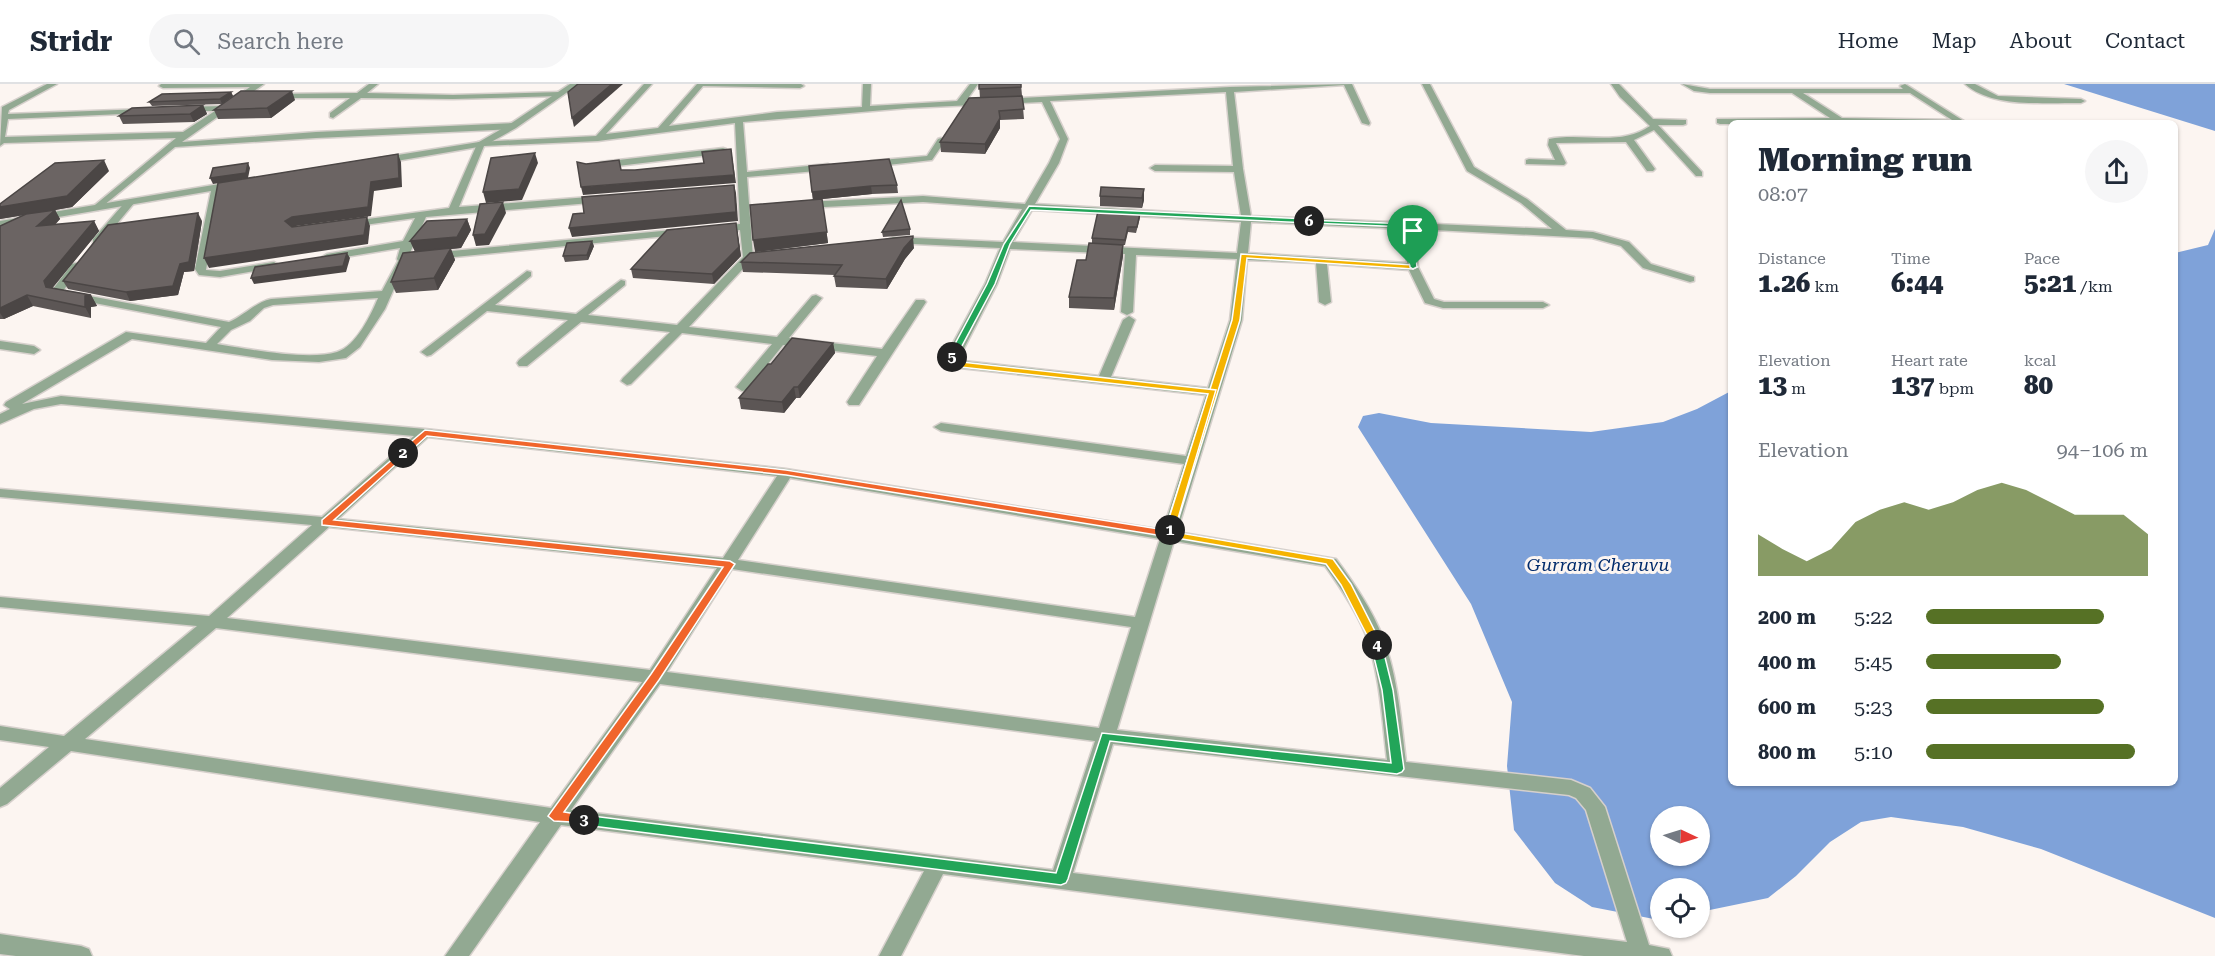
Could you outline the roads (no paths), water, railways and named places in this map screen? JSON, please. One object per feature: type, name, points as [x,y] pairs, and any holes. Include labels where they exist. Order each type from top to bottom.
[{"type":"street","points":[[3,112],[53,84]]},
{"type":"street","points":[[167,84],[163,86],[259,85]]},
{"type":"street","points":[[333,115],[374,84]]},
{"type":"street","points":[[453,210],[481,144],[513,126],[575,84]]},
{"type":"street","points":[[598,138],[648,84]]},
{"type":"street","points":[[660,131],[701,84],[801,85],[796,104]]},
{"type":"street","points":[[866,108],[867,84]]},
{"type":"street","points":[[960,103],[974,84]]},
{"type":"street","points":[[365,163],[481,144],[598,138],[660,131],[739,120],[796,104],[866,108],[1341,84]]},
{"type":"street","points":[[1348,84],[1366,123]]},
{"type":"street","points":[[1426,84],[1470,169],[1524,201],[1563,233]]},
{"type":"street","points":[[1615,84],[1699,174]]},
{"type":"street","points":[[1686,84],[1703,90],[1912,91]]},
{"type":"street","points":[[1784,84],[1838,120]]},
{"type":"street","points":[[1901,84],[1958,120]]},
{"type":"street","points":[[1969,84],[1982,93],[1998,98],[2081,101]]},
{"type":"street","points":[[98,207],[185,135],[259,85]]},
{"type":"street","points":[[1061,879],[1236,320],[1246,218],[1238,170],[1230,89]]},
{"type":"street","points":[[267,96],[430,95],[453,98],[560,94]]},
{"type":"street","points":[[244,96],[255,96]]},
{"type":"street","points":[[1045,99],[1064,139],[1054,162],[1007,244],[991,284],[952,356],[953,360],[960,364],[1213,392]]},
{"type":"street","points":[[180,110],[226,108]]},
{"type":"street","points":[[3,112],[156,111]]},
{"type":"street","points":[[3,112],[0,141],[185,135]]},
{"type":"street","points":[[627,381],[753,257],[745,226],[739,120]]},
{"type":"street","points":[[1720,121],[1728,121]]},
{"type":"street","points":[[1653,124],[1683,122]]},
{"type":"street","points":[[1529,162],[1561,163],[1552,141],[1628,139],[1649,132],[1653,124]]},
{"type":"street","points":[[172,145],[316,135],[513,126]]},
{"type":"street","points":[[1628,139],[1650,169]]},
{"type":"street","points":[[861,164],[928,158],[933,155],[941,141]]},
{"type":"street","points":[[588,166],[741,149]]},
{"type":"street","points":[[742,175],[837,166]]},
{"type":"street","points":[[1155,168],[1238,170]]},
{"type":"street","points":[[0,224],[250,182]]},
{"type":"street","points":[[215,188],[200,269],[203,273],[220,274],[290,262]]},
{"type":"street","points":[[730,189],[742,188]]},
{"type":"street","points":[[342,225],[453,210],[615,198]]},
{"type":"street","points":[[791,206],[903,198],[1029,208],[1593,235],[1625,244],[1647,266],[1690,279]]},
{"type":"street","points":[[130,202],[56,293],[219,322],[227,327]]},
{"type":"street","points":[[745,210],[757,209]]},
{"type":"street","points":[[4,417],[7,408],[130,335],[272,356],[326,358],[342,356],[356,344],[386,294],[422,214]]},
{"type":"street","points":[[710,230],[745,226]]},
{"type":"street","points":[[1409,226],[1413,267],[1429,302],[1435,304],[1544,305]]},
{"type":"street","points":[[402,259],[698,231]]},
{"type":"street","points":[[882,241],[1007,244],[1413,267]]},
{"type":"street","points":[[314,259],[407,244]]},
{"type":"street","points":[[1103,380],[1128,316],[1131,251]]},
{"type":"street","points":[[1321,260],[1325,302]]},
{"type":"street","points":[[427,352],[527,274]]},
{"type":"street","points":[[523,363],[621,283]]},
{"type":"street","points":[[210,346],[227,327],[246,320],[261,306],[271,302],[386,294]]},
{"type":"street","points":[[742,387],[816,298]]},
{"type":"street","points":[[854,402],[920,302]]},
{"type":"street","points":[[485,307],[885,353]]},
{"type":"street","points":[[0,345],[34,350]]},
{"type":"street","points":[[4,417],[20,408],[42,401],[61,400],[425,433],[786,473],[1330,562],[1346,584],[1376,640],[1387,690],[1397,769]]},
{"type":"street","points":[[940,427],[1192,461]]},
{"type":"street","points":[[0,799],[213,622],[425,433]]},
{"type":"street","points":[[456,956],[655,677],[730,564],[786,473]]},
{"type":"street","points":[[0,493],[326,522],[730,564],[1141,623]]},
{"type":"street","points":[[0,602],[213,622],[1106,736],[1570,788],[1583,794],[1595,807],[1648,955],[554,816],[0,733]]},
{"type":"street","points":[[890,956],[938,864]]},
{"type":"street","points":[[0,944],[81,956]]},
{"type":"water","points":[[2064,84],[2215,84],[2215,131]]},
{"type":"water","name":"Gurram Cheruvu","points":[[2215,229],[2215,918],[2041,849],[1963,827],[1891,817],[1861,822],[1830,842],[1796,876],[1768,898],[1710,910],[1710,878],[1650,878],[1650,918],[1592,907],[1555,883],[1514,830],[1507,766],[1512,702],[1471,604],[1358,427],[1363,416],[1379,413],[1431,423],[1591,432],[1663,422],[1697,409],[1728,393],[1728,786],[2178,786],[2178,252],[2208,245]]}]
